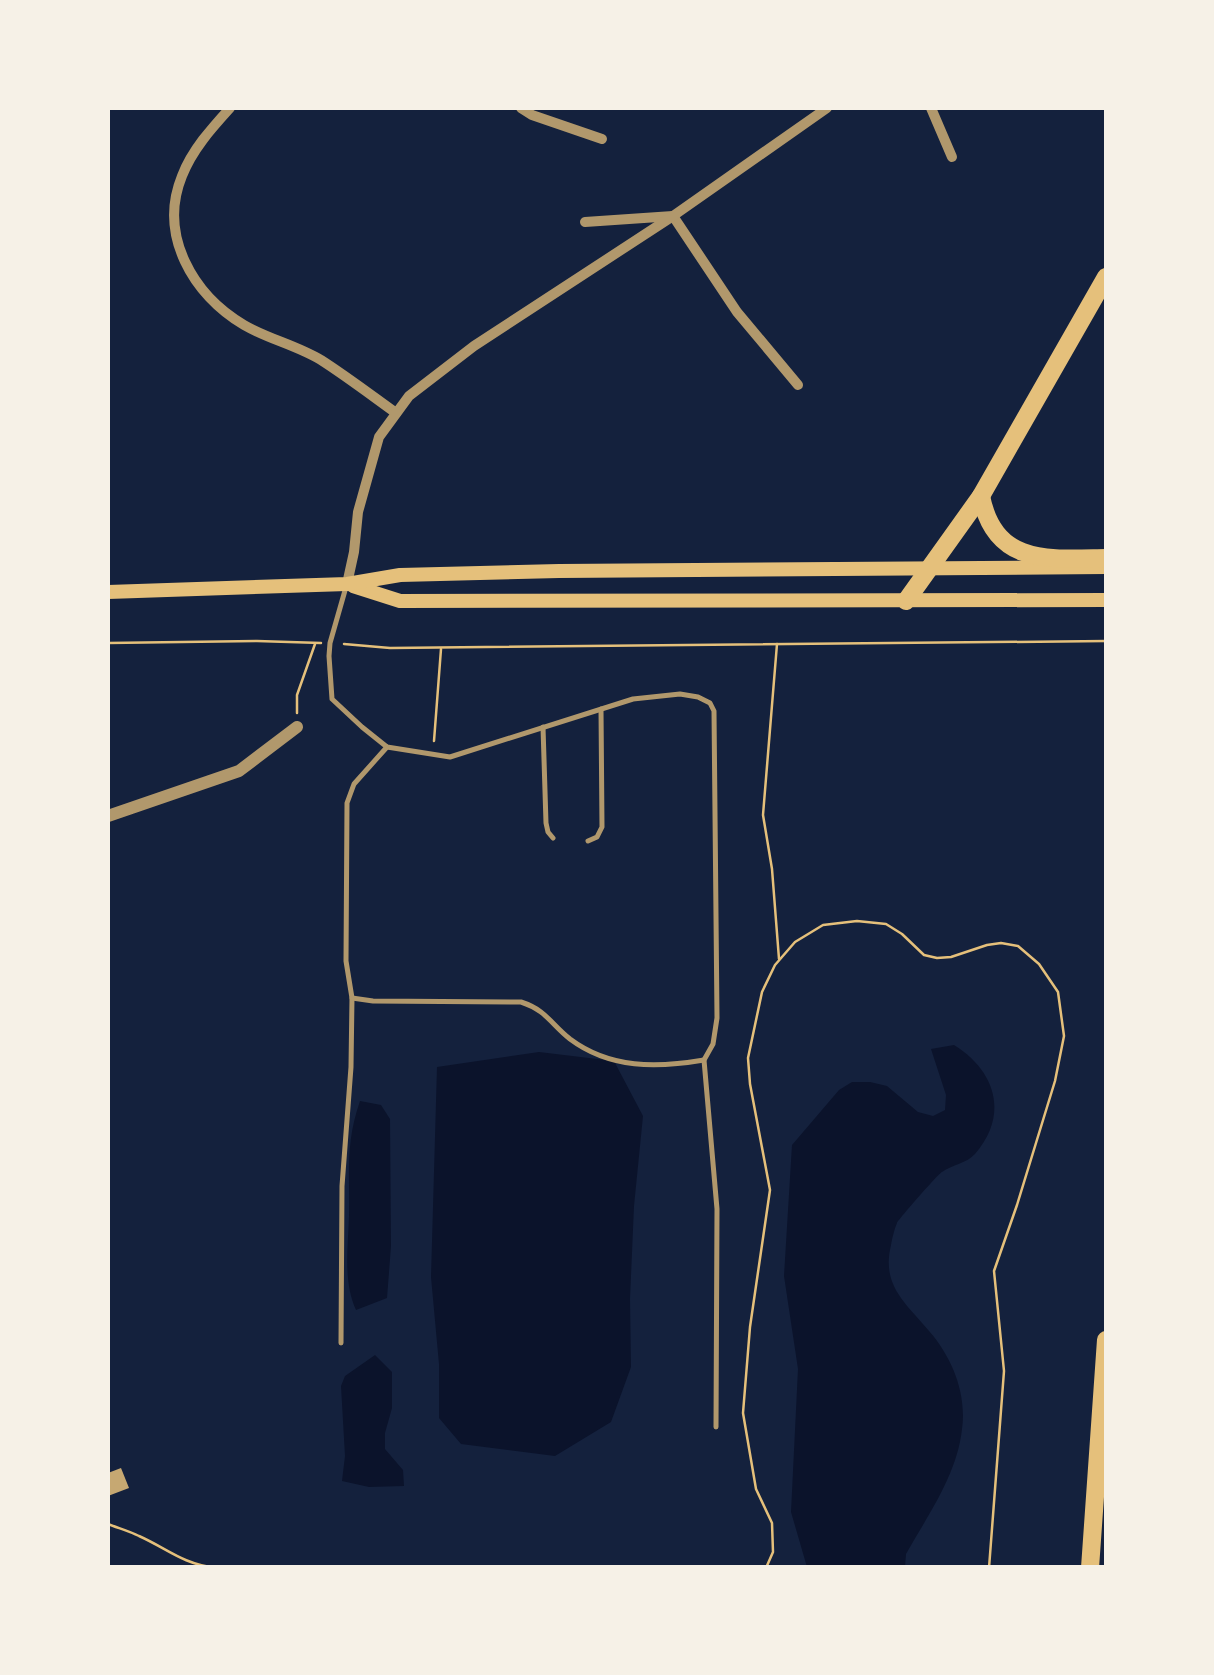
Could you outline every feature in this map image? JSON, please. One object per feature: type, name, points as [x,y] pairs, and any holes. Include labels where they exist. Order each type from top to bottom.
[{"type":"highway","points":[[906,601],[980,496],[1106,277]]},
{"type":"highway","points":[[980,496],[985,516],[1013,548],[1038,558],[1106,558]]},
{"type":"highway","points":[[1090,1568],[1106,1340]]},
{"type":"main road","points":[[108,592],[347,584],[400,575],[560,570],[1106,568]]},
{"type":"main road","points":[[347,584],[400,601],[1106,600]]},
{"type":"street","points":[[230,108],[193,153],[175,199],[178,249],[188,270],[217,305],[242,324],[321,360],[396,413]]},
{"type":"street","points":[[521,108],[602,139]]},
{"type":"street","points":[[347,584],[358,512],[379,437],[409,396],[474,346],[673,216],[827,108]]},
{"type":"street","points":[[931,108],[952,157]]},
{"type":"street","points":[[585,222],[673,216]]},
{"type":"street","points":[[673,216],[737,312],[798,386]]},
{"type":"street","points":[[108,816],[239,772],[297,727]]},
{"type":"lane","points":[[347,584],[330,643],[332,699],[387,747],[450,757],[632,699],[680,694],[698,697],[710,703],[714,711],[718,1018],[704,1060],[718,1209],[716,1427]]},
{"type":"lane","points":[[588,841],[597,838],[602,826],[602,709]]},
{"type":"lane","points":[[543,727],[546,823],[552,838]]},
{"type":"lane","points":[[342,1344],[342,1201],[352,998],[346,962],[346,803],[354,784],[387,747]]},
{"type":"lane","points":[[352,998],[522,1002],[539,1008],[568,1037],[593,1053],[626,1064],[670,1066],[704,1060]]},
{"type":"path","points":[[352,645],[441,648],[1106,640]]},
{"type":"path","points":[[108,643],[318,642],[297,695],[297,727]]},
{"type":"path","points":[[777,643],[763,815],[772,869],[779,960]]},
{"type":"path","points":[[433,746],[441,648]]},
{"type":"path","points":[[766,1568],[773,1552],[772,1522],[756,1489],[743,1413],[750,1327],[770,1190],[748,1058],[762,992],[779,960],[795,942],[823,925],[857,921],[886,924],[924,956],[951,956],[987,944],[1018,946],[1039,964],[1058,992],[1064,1036],[1056,1081],[994,1272],[1004,1371],[989,1568]]},
{"type":"path","points":[[108,1524],[195,1565],[216,1568]]},
{"type":"water","points":[[954,1045],[980,1068],[988,1081],[993,1095],[992,1124],[975,1154],[939,1175],[899,1220],[893,1234],[889,1272],[904,1302],[951,1364],[962,1403],[959,1446],[940,1494],[906,1554],[905,1567],[807,1567],[791,1512],[798,1369],[784,1276],[792,1145],[839,1090],[852,1082],[887,1086],[918,1112],[933,1116],[945,1110],[946,1095],[931,1049]]},
{"type":"water","points":[[539,1052],[614,1061],[643,1116],[634,1206],[631,1367],[611,1422],[555,1456],[461,1444],[439,1418],[439,1364],[431,1277],[437,1067]]},
{"type":"water","points":[[360,1101],[381,1105],[390,1119],[391,1246],[387,1298],[356,1310],[349,1288],[347,1252],[350,1145]]},
{"type":"water","points":[[375,1355],[392,1372],[392,1408],[385,1449],[403,1470],[404,1486],[369,1487],[342,1481],[345,1456],[341,1386],[345,1376]]},
{"type":"building","points":[[121,1468],[129,1488],[108,1496],[108,1473]]}]
